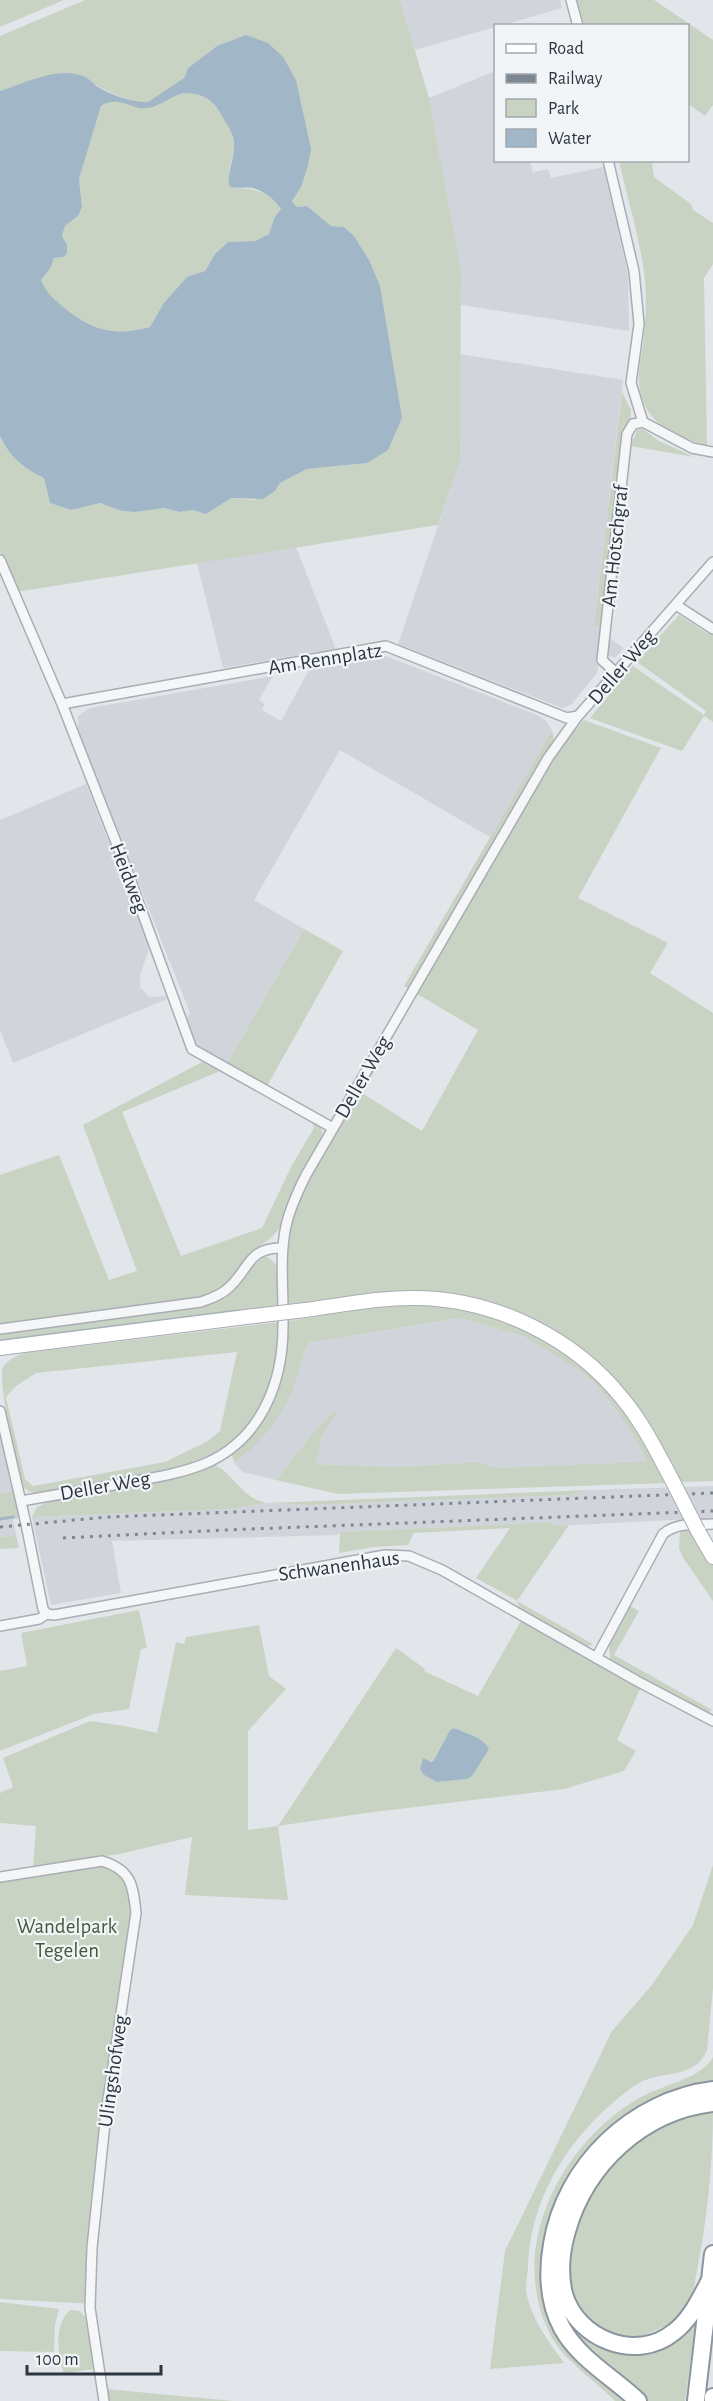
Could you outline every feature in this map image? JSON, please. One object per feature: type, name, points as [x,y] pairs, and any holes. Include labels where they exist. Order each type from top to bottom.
[{"type":"highway","points":[[638,2401],[583,2355],[562,2329],[550,2292],[549,2272],[553,2238],[561,2211],[575,2182],[592,2156],[612,2137],[634,2119],[658,2106],[689,2095],[713,2090]]},
{"type":"highway","points":[[710,2280],[692,2314],[673,2334],[654,2343],[623,2345],[602,2340],[592,2334],[575,2317],[565,2296],[561,2267],[565,2237],[574,2209],[587,2184],[606,2159],[629,2138],[650,2124],[681,2110],[713,2103]]},
{"type":"highway","points":[[696,2401],[713,2254]]},
{"type":"main road","points":[[0,1348],[367,1302],[418,1298],[466,1304],[518,1320],[555,1339],[575,1352],[621,1397],[645,1431],[713,1557]]},
{"type":"street","points":[[571,0],[577,24]]},
{"type":"street","points":[[608,162],[634,272],[639,324],[631,383],[643,422],[692,448],[713,452]]},
{"type":"street","name":"Am Hotschgraf","points":[[617,674],[602,660],[627,434],[633,424],[643,422]]},
{"type":"street","name":"Heidweg","points":[[0,560],[62,704],[125,865],[192,1049],[333,1128]]},
{"type":"street","name":"Deller Weg","points":[[21,1501],[185,1471],[222,1455],[237,1443],[263,1412],[279,1374],[283,1326],[283,1248],[286,1225],[306,1174],[535,778],[578,716],[713,562]]},
{"type":"street","points":[[676,605],[713,629]]},
{"type":"street","name":"Am Rennplatz","points":[[62,704],[386,646],[567,718],[578,716]]},
{"type":"street","points":[[0,1329],[201,1302],[226,1290],[260,1251],[268,1248],[283,1248]]},
{"type":"street","points":[[0,1411],[43,1609],[47,1614]]},
{"type":"street","points":[[596,1658],[663,1534],[670,1528],[682,1525],[713,1524]]},
{"type":"street","name":"Schwanenhaus","points":[[0,1626],[39,1619],[47,1614],[54,1616],[385,1555],[409,1556],[442,1570],[596,1658],[713,1721]]},
{"type":"street","name":"Ulingshofweg","points":[[0,1877],[102,1861],[114,1864],[124,1871],[134,1891],[136,1913],[106,2113],[92,2248],[90,2308],[104,2401]]},
{"type":"shaded area","points":[[400,0],[560,0],[562,8],[506,24],[494,24],[494,27],[415,50]]},
{"type":"shaded area","points":[[494,71],[494,162],[530,162],[533,172],[548,169],[551,178],[604,167],[628,275],[629,331],[461,305],[461,270],[429,98]]},
{"type":"shaded area","points":[[460,354],[623,380],[594,625],[603,627],[597,673],[571,705],[562,708],[398,644],[460,461]]},
{"type":"shaded area","points":[[296,547],[336,649],[223,668],[197,563]]},
{"type":"shaded area","points":[[609,638],[624,648],[615,658],[606,654]]},
{"type":"shaded area","points":[[386,656],[537,715],[546,721],[552,730],[490,837],[340,750],[254,900],[304,929],[227,1064],[196,1046],[185,1021],[190,1013],[78,730],[78,716],[90,708],[273,676],[259,700],[265,704],[262,710],[281,721],[309,670]]},
{"type":"shaded area","points":[[86,784],[147,938],[149,949],[140,975],[140,987],[149,997],[166,996],[167,999],[13,1063],[0,1030],[0,820]]},
{"type":"shaded area","points":[[460,1318],[523,1336],[577,1369],[594,1383],[618,1412],[643,1452],[646,1463],[497,1468],[477,1462],[398,1467],[316,1464],[322,1436],[338,1410],[320,1424],[276,1480],[243,1472],[234,1463],[247,1453],[284,1407],[291,1393],[307,1343]]},
{"type":"shaded area","points":[[0,1432],[12,1491],[0,1493]]},
{"type":"shaded area","points":[[713,1486],[713,1518],[554,1526],[554,1522],[340,1532],[338,1535],[112,1541],[121,1593],[51,1605],[32,1517],[230,1509],[267,1503],[307,1505],[570,1495],[589,1490]]},
{"type":"shaded area","points":[[13,1519],[16,1535],[0,1537],[0,1521]]},
{"type":"green space","points":[[0,0],[64,0],[0,27]]},
{"type":"green space","points":[[85,0],[400,0],[429,98],[461,270],[460,461],[438,525],[16,592],[0,552],[0,436],[18,461],[44,478],[50,503],[71,510],[100,503],[122,511],[135,512],[164,508],[178,512],[191,510],[206,514],[231,498],[255,500],[275,491],[280,483],[307,469],[367,463],[369,260],[354,236],[344,227],[331,226],[307,206],[297,207],[292,200],[301,186],[217,46],[188,68],[184,78],[148,102],[135,102],[111,93],[87,78],[42,77],[0,91],[0,36]]},
{"type":"green space","points":[[577,0],[654,0],[713,40],[713,105],[705,116],[689,105],[689,24],[584,24]]},
{"type":"green space","points":[[184,93],[212,100],[223,115],[234,142],[229,171],[234,188],[260,192],[281,209],[274,218],[269,234],[255,241],[228,242],[215,254],[205,271],[187,278],[163,304],[150,327],[113,331],[93,326],[52,297],[41,280],[51,267],[54,258],[64,257],[67,245],[62,236],[65,226],[78,216],[82,207],[79,179],[101,106],[120,102],[148,108]]},
{"type":"green space","points":[[619,162],[654,162],[652,164],[654,177],[691,204],[693,210],[713,223],[713,264],[704,278],[707,445],[682,438],[661,425],[652,417],[641,395],[639,376],[646,296],[639,244]]},
{"type":"green space","points":[[622,392],[631,410],[631,417],[603,627],[594,626]]},
{"type":"green space","points":[[643,429],[659,441],[694,457],[631,446],[637,430]]},
{"type":"green space","points":[[679,615],[708,634],[711,630],[713,631],[713,722],[704,716],[682,751],[590,718],[633,666],[704,715],[706,711],[637,662]]},
{"type":"green space","points":[[584,720],[661,748],[578,898],[668,943],[650,973],[713,1013],[713,1481],[681,1482],[652,1431],[547,1329],[518,1313],[478,1300],[379,1294],[288,1304],[287,1244],[296,1209],[310,1176],[356,1097],[360,1096],[361,1087],[530,796],[567,740]],"holes":[[[417,994],[478,1030],[422,1131],[362,1093]]]},
{"type":"green space","points":[[552,730],[554,739],[552,746],[409,989],[404,986]]},
{"type":"green space","points":[[304,929],[343,951],[267,1086],[227,1064]]},
{"type":"green space","points":[[204,1061],[220,1071],[122,1112],[181,1256],[262,1228],[292,1165],[314,1128],[312,1123],[321,1127],[323,1136],[289,1199],[279,1229],[270,1239],[255,1249],[227,1285],[203,1298],[0,1325],[0,1175],[59,1155],[109,1280],[137,1271],[83,1125]]},
{"type":"green space","points":[[265,1256],[276,1265],[280,1277],[279,1305],[197,1319],[0,1343],[0,1334],[208,1305],[226,1298],[251,1268]]},
{"type":"green space","points":[[425,1303],[498,1317],[536,1334],[571,1356],[603,1383],[617,1399],[670,1483],[338,1494],[276,1480],[320,1424],[340,1408],[322,1436],[316,1464],[398,1467],[477,1462],[497,1468],[646,1462],[643,1452],[618,1412],[594,1383],[577,1369],[523,1336],[460,1318],[308,1343],[292,1391],[282,1412],[252,1449],[234,1463],[232,1455],[259,1424],[276,1395],[284,1362],[288,1321],[377,1307]]},
{"type":"green space","points":[[279,1322],[273,1373],[258,1411],[234,1439],[203,1458],[167,1471],[40,1493],[27,1490],[19,1480],[3,1391],[2,1369],[11,1359],[24,1353]],"holes":[[[237,1352],[220,1431],[208,1441],[165,1462],[33,1486],[25,1479],[6,1397],[16,1386],[36,1373]]]},
{"type":"green space","points":[[215,1465],[250,1496],[267,1503],[230,1509],[32,1517],[37,1507],[55,1499],[181,1477]]},
{"type":"green space","points":[[589,1490],[570,1495],[307,1505],[267,1503]]},
{"type":"green space","points":[[15,1491],[20,1518],[0,1521],[0,1493]]},
{"type":"green space","points":[[553,1522],[554,1526],[569,1525],[517,1601],[593,1644],[587,1647],[520,1608],[516,1600],[476,1578],[510,1528],[414,1533],[408,1545],[374,1547],[339,1553],[340,1532]]},
{"type":"green space","points":[[693,1529],[713,1565],[713,1601],[679,1549],[680,1531]]},
{"type":"green space","points":[[16,1535],[19,1548],[0,1549],[0,1537]]},
{"type":"green space","points":[[630,1606],[639,1611],[614,1655],[712,1710],[705,1714],[610,1660],[609,1643]]},
{"type":"green space","points":[[139,1610],[147,1648],[141,1649],[129,1709],[94,1714],[0,1751],[0,1671],[27,1666],[21,1633]]},
{"type":"green space","points":[[522,1619],[641,1687],[617,1740],[636,1751],[624,1771],[564,1789],[278,1826],[396,1648],[425,1669],[424,1671],[478,1696]],"holes":[[[454,1728],[478,1738],[488,1749],[472,1775],[466,1779],[437,1782],[424,1775],[420,1769],[423,1758],[430,1762],[434,1760],[450,1730]]]},
{"type":"green space","points":[[259,1625],[269,1676],[286,1689],[248,1731],[248,1830],[278,1826],[288,1900],[185,1895],[192,1837],[119,1854],[33,1867],[36,1826],[0,1823],[0,1793],[13,1787],[3,1758],[90,1721],[157,1733],[176,1642],[184,1644],[186,1637]]},
{"type":"green space","name":"Wandelpark Tegelen","points":[[97,1865],[116,1871],[124,1881],[131,1900],[140,1900],[97,2230],[94,2265],[95,2304],[0,2299],[0,1878]]},
{"type":"green space","points":[[713,1865],[713,1988],[707,2050],[694,2066],[685,2071],[644,2081],[612,2103],[575,2143],[559,2165],[547,2189],[537,2214],[531,2241],[526,2293],[537,2323],[564,2363],[490,2369],[505,2251],[612,2031],[651,1986],[693,1925]]},
{"type":"green space","points":[[713,2057],[713,2085],[671,2092],[644,2105],[597,2142],[548,2303],[627,2401],[615,2401],[562,2352],[549,2332],[538,2299],[535,2265],[539,2232],[549,2200],[566,2169],[587,2141],[611,2117],[639,2098],[691,2076],[708,2065]]},
{"type":"green space","points":[[713,2109],[709,2193],[691,2303],[677,2318],[652,2332],[634,2337],[618,2337],[604,2332],[592,2324],[582,2312],[569,2282],[566,2260],[579,2207],[608,2167],[645,2133],[669,2121]]},
{"type":"green space","points":[[0,2302],[59,2309],[55,2325],[54,2352],[0,2351]]},
{"type":"green space","points":[[70,2310],[80,2311],[87,2319],[95,2369],[64,2373],[58,2340],[61,2323]]},
{"type":"green space","points":[[696,2318],[685,2401],[642,2401],[571,2333],[625,2349]]},
{"type":"green space","points":[[106,2389],[233,2401],[108,2401]]},
{"type":"water","points":[[246,35],[268,43],[283,57],[296,80],[311,149],[301,187],[292,201],[297,207],[307,206],[331,226],[344,227],[354,236],[369,260],[380,286],[402,418],[388,450],[367,463],[307,469],[280,483],[275,491],[263,499],[231,498],[206,514],[192,510],[179,512],[164,508],[135,512],[122,511],[100,503],[71,510],[50,503],[44,478],[18,461],[0,436],[0,91],[44,76],[66,73],[87,78],[116,96],[148,102],[184,78],[188,68],[217,46]],"holes":[[[180,94],[193,94],[210,100],[231,133],[234,149],[229,186],[257,189],[269,196],[281,209],[274,218],[269,234],[255,241],[228,242],[215,254],[205,271],[187,277],[163,304],[150,327],[113,331],[93,326],[62,306],[47,292],[41,280],[51,267],[54,258],[64,257],[67,253],[67,245],[62,236],[65,226],[78,216],[82,207],[79,179],[101,106],[120,102],[148,108]]]},
{"type":"water","points":[[454,1728],[478,1738],[489,1749],[472,1776],[467,1779],[437,1782],[424,1775],[420,1769],[423,1758],[431,1762],[434,1760],[450,1730]]},
{"type":"waterway","points":[[0,1341],[238,1311]]},
{"type":"waterway","points":[[0,1519],[13,1517]]},
{"type":"railway","points":[[0,1527],[108,1517],[713,1493]]},
{"type":"railway","points":[[63,1538],[713,1511]]}]
